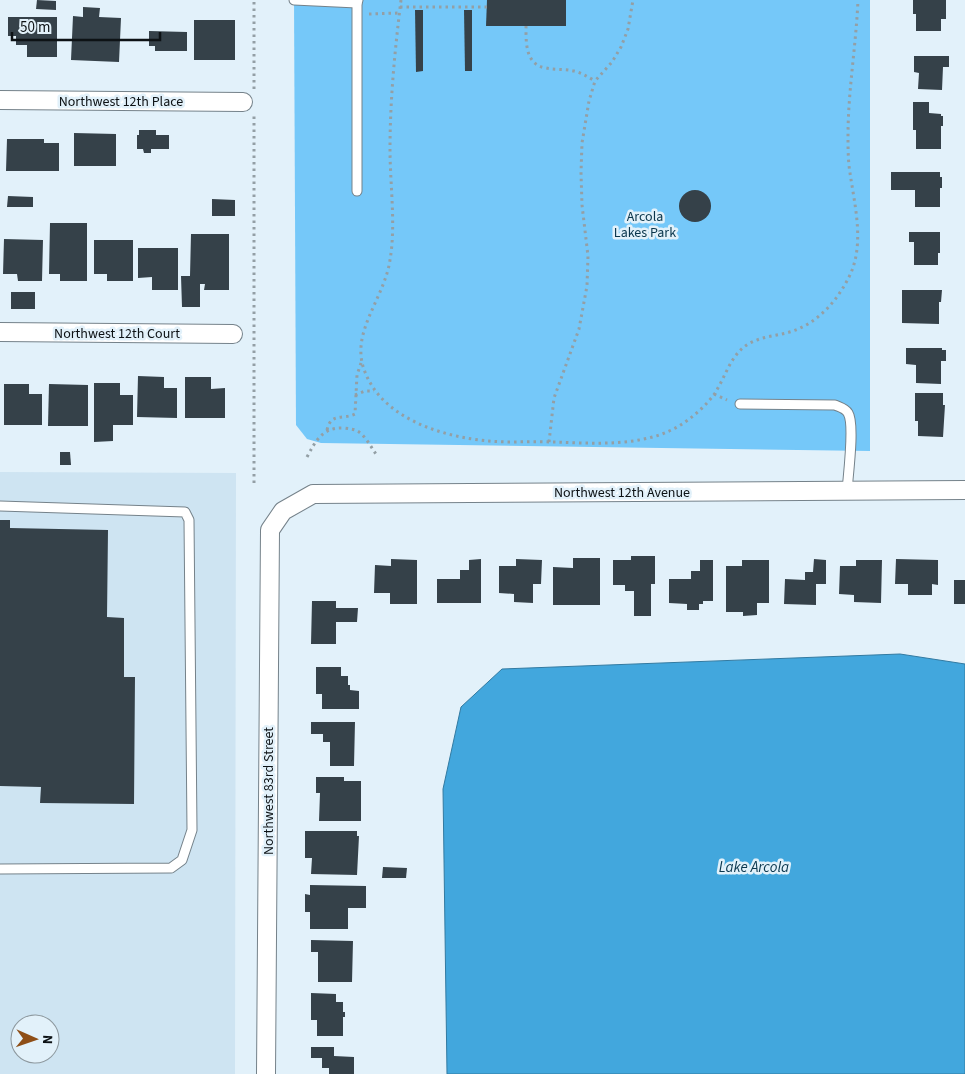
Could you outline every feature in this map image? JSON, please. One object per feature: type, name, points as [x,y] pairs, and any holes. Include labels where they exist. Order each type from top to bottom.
[{"type":"street","name":"Northwest 12th Place","points":[[0,100],[250,102]]},
{"type":"street","name":"Northwest 12th Court","points":[[0,332],[233,334]]},
{"type":"street","name":"Northwest 12th Avenue","points":[[283,511],[313,494],[965,490]]},
{"type":"street","name":"Northwest 83rd Street","points":[[266,1074],[270,530],[283,511]]},
{"type":"lane","points":[[294,0],[358,1],[357,191]]},
{"type":"lane","points":[[740,404],[835,405],[842,408],[848,413],[850,419],[847,491]]},
{"type":"lane","points":[[0,506],[184,512],[187,514],[192,830],[182,860],[172,868],[0,869]]},
{"type":"path","points":[[254,0],[250,102],[254,484]]},
{"type":"path","points":[[400,0],[390,115],[390,258],[382,288],[363,333],[360,348],[362,362],[375,391],[389,406],[407,418],[438,430],[487,441],[609,443],[657,436],[682,424],[700,410],[714,394],[733,360],[741,350],[751,342],[802,327],[821,315],[844,286],[855,262],[856,212],[849,172],[848,139],[851,68],[858,0]]},
{"type":"path","points":[[549,442],[554,398],[579,329],[587,286],[588,256],[582,205],[581,165],[588,107],[596,81],[622,47],[628,29],[633,0]]},
{"type":"path","points":[[400,7],[487,8]]},
{"type":"path","points":[[380,14],[399,13]]},
{"type":"path","points":[[526,26],[529,57],[538,66],[574,71],[596,81]]},
{"type":"path","points":[[327,430],[328,423],[332,419],[340,416],[352,416],[354,414],[357,375],[362,362]]},
{"type":"path","points":[[355,395],[366,391],[375,391]]},
{"type":"path","points":[[714,394],[728,401]]},
{"type":"path","points":[[307,457],[314,442],[327,430],[342,428],[353,429],[358,432],[376,454]]},
{"type":"shaded area","points":[[0,472],[236,473],[235,1074],[0,1074]]},
{"type":"green space","name":"Arcola Lakes Park","points":[[294,0],[870,0],[870,451],[321,443],[307,439],[296,425]]},
{"type":"water","name":"Lake Arcola","points":[[900,654],[965,664],[965,1074],[447,1074],[443,789],[461,707],[502,669]]},
{"type":"building","points":[[37,0],[56,1],[56,10],[36,9]]},
{"type":"building","points":[[487,0],[566,0],[566,26],[486,26]]},
{"type":"building","points":[[913,0],[946,0],[946,19],[941,19],[941,31],[916,31],[916,14],[913,14]]},
{"type":"building","points":[[83,7],[100,8],[99,17],[121,18],[119,62],[71,60],[73,16],[83,17]]},
{"type":"building","points":[[415,10],[423,10],[423,71],[416,72]]},
{"type":"building","points":[[464,10],[472,10],[472,71],[465,71]]},
{"type":"building","points":[[8,17],[57,17],[57,57],[27,57],[27,45],[16,45],[16,36],[8,36]]},
{"type":"building","points":[[194,20],[235,20],[235,60],[194,60]]},
{"type":"building","points":[[149,31],[187,32],[187,51],[155,51],[155,46],[149,46]]},
{"type":"building","points":[[914,56],[949,56],[949,67],[943,67],[942,90],[918,89],[919,73],[914,72]]},
{"type":"building","points":[[913,102],[929,102],[929,113],[941,114],[943,116],[941,149],[916,149],[916,130],[913,130]]},
{"type":"building","points":[[139,130],[156,130],[156,135],[169,135],[169,149],[151,149],[151,153],[144,153],[143,149],[137,149]]},
{"type":"building","points":[[74,133],[116,134],[116,166],[74,166]]},
{"type":"building","points":[[7,139],[44,139],[44,143],[59,143],[59,171],[6,171]]},
{"type":"building","points":[[891,172],[940,172],[942,188],[940,188],[940,207],[915,207],[915,190],[891,190]]},
{"type":"building","points":[[695,190],[707,194],[711,206],[707,218],[695,222],[683,218],[679,206],[683,194]]},
{"type":"building","points":[[8,196],[33,197],[33,207],[7,207]]},
{"type":"building","points":[[212,199],[235,200],[235,216],[212,216]]},
{"type":"building","points":[[50,223],[87,223],[87,281],[60,281],[60,274],[49,274]]},
{"type":"building","points":[[909,232],[940,232],[938,265],[914,265],[914,242],[909,242]]},
{"type":"building","points":[[191,234],[229,234],[229,290],[204,290],[205,284],[200,284],[200,307],[182,307],[181,276],[190,276]]},
{"type":"building","points":[[4,239],[43,240],[42,281],[18,281],[17,274],[3,274]]},
{"type":"building","points":[[94,240],[133,240],[133,281],[107,281],[107,274],[94,274]]},
{"type":"building","points":[[138,248],[178,248],[178,290],[152,290],[152,277],[138,278]]},
{"type":"building","points":[[902,290],[942,290],[941,302],[939,302],[939,324],[902,323]]},
{"type":"building","points":[[11,292],[35,292],[35,309],[11,309]]},
{"type":"building","points":[[906,348],[942,348],[942,350],[946,350],[946,361],[941,361],[941,384],[916,383],[916,365],[906,364]]},
{"type":"building","points":[[138,376],[164,377],[164,388],[177,388],[177,418],[137,417]]},
{"type":"building","points":[[185,377],[211,377],[211,389],[225,388],[225,418],[185,418]]},
{"type":"building","points":[[94,383],[120,383],[120,395],[133,395],[133,425],[113,425],[113,441],[94,442]]},
{"type":"building","points":[[4,384],[29,384],[29,394],[42,394],[42,425],[4,425]]},
{"type":"building","points":[[49,384],[88,385],[88,426],[48,426]]},
{"type":"building","points":[[915,393],[943,393],[943,405],[945,405],[943,437],[918,436],[918,421],[915,421]]},
{"type":"building","points":[[60,452],[70,452],[71,465],[60,465]]},
{"type":"building","points":[[0,520],[10,520],[10,528],[108,530],[107,617],[124,618],[124,677],[135,677],[134,804],[40,803],[41,787],[0,786]]},
{"type":"building","points":[[631,556],[655,556],[655,584],[651,584],[651,616],[634,616],[634,591],[625,591],[625,585],[613,585],[613,560],[631,560]]},
{"type":"building","points":[[573,558],[600,558],[600,605],[553,605],[553,567],[573,568]]},
{"type":"building","points":[[391,559],[417,560],[417,604],[390,604],[390,593],[374,593],[375,565],[391,566]]},
{"type":"building","points":[[481,559],[481,603],[437,603],[437,579],[460,579],[460,570],[469,570],[469,560]]},
{"type":"building","points":[[516,559],[542,560],[541,584],[533,584],[533,603],[514,602],[514,594],[499,593],[499,566],[516,566]]},
{"type":"building","points":[[814,559],[826,560],[826,584],[816,584],[816,605],[784,604],[785,579],[805,580],[805,572],[813,572]]},
{"type":"building","points":[[896,559],[938,560],[938,585],[932,584],[932,595],[908,595],[908,584],[895,584]]},
{"type":"building","points":[[700,560],[713,560],[713,601],[703,601],[703,604],[699,604],[699,610],[687,610],[687,604],[669,603],[669,579],[691,579],[691,571],[700,571]]},
{"type":"building","points":[[742,560],[769,560],[769,603],[757,603],[757,615],[743,616],[743,612],[726,612],[726,566],[742,566]]},
{"type":"building","points":[[856,560],[882,560],[881,603],[854,602],[854,595],[839,594],[840,566],[856,566]]},
{"type":"building","points":[[954,580],[965,580],[965,604],[954,604]]},
{"type":"building","points":[[312,601],[336,601],[336,608],[358,608],[357,622],[336,622],[336,644],[311,644]]},
{"type":"building","points":[[316,667],[341,667],[341,676],[348,676],[350,690],[359,691],[359,709],[322,709],[322,694],[316,694]]},
{"type":"building","points":[[311,722],[355,722],[354,766],[330,766],[330,742],[323,742],[323,734],[311,734]]},
{"type":"building","points":[[316,777],[344,777],[344,781],[361,781],[361,821],[319,821],[320,793],[316,793]]},
{"type":"building","points":[[305,831],[357,831],[357,836],[359,836],[357,875],[311,874],[312,858],[305,858]]},
{"type":"building","points":[[383,867],[407,868],[406,878],[382,878]]},
{"type":"building","points":[[310,885],[366,886],[366,908],[348,908],[348,929],[310,929],[310,912],[305,912],[305,894],[310,895]]},
{"type":"building","points":[[311,940],[353,941],[352,982],[318,982],[318,952],[311,952]]},
{"type":"building","points":[[311,993],[336,994],[336,1002],[343,1002],[345,1017],[343,1017],[343,1036],[317,1036],[317,1020],[311,1020]]},
{"type":"building","points":[[311,1047],[334,1047],[334,1056],[354,1057],[354,1074],[329,1074],[329,1068],[322,1068],[322,1058],[311,1058]]}]
